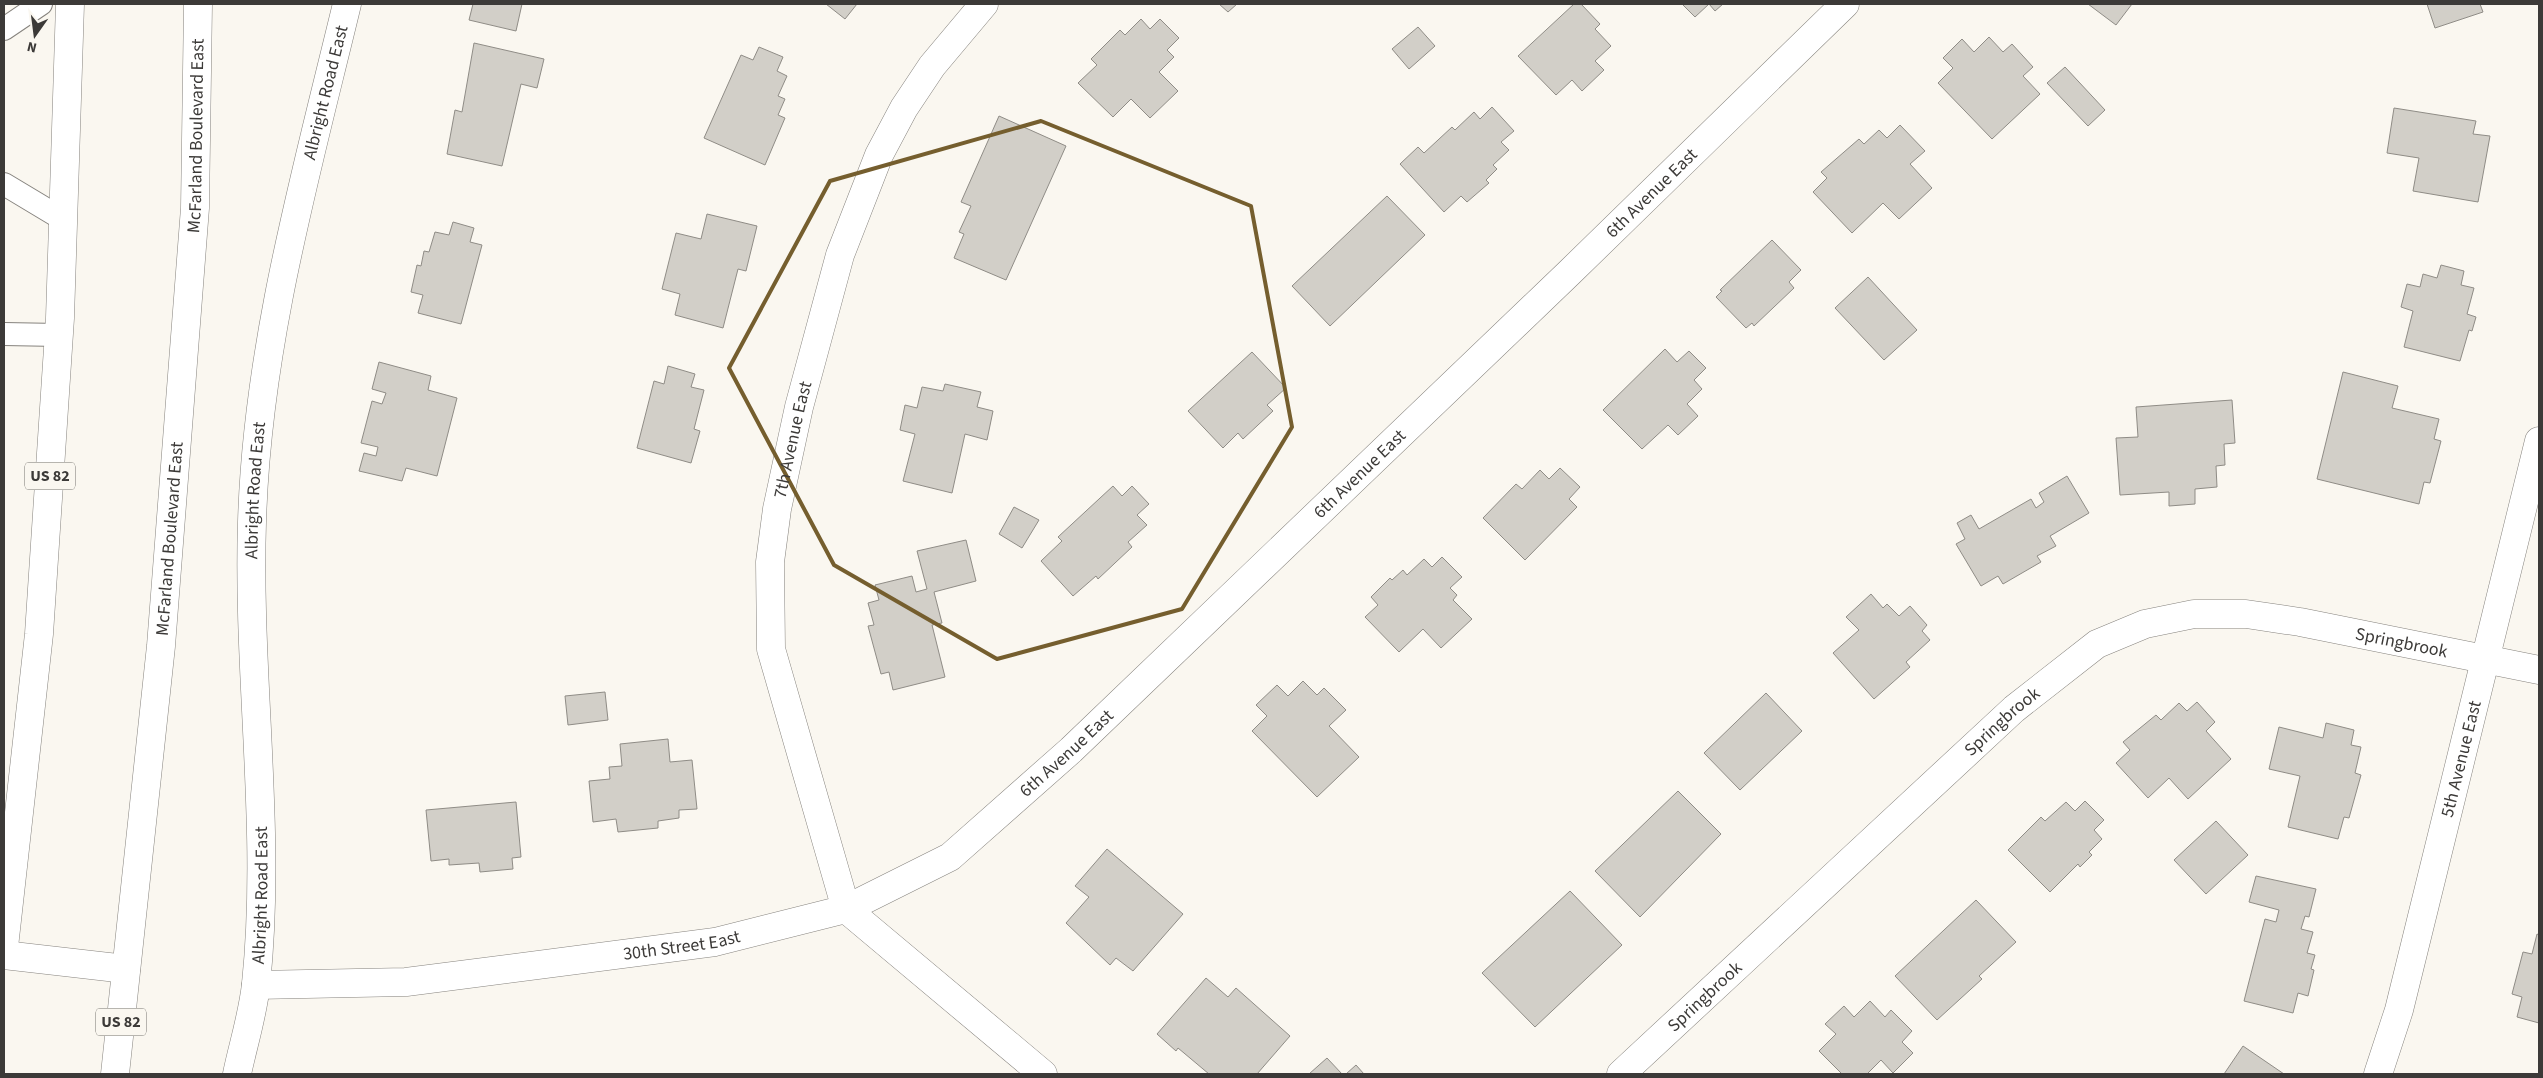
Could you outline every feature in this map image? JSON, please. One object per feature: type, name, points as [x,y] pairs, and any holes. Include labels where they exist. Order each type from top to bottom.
[{"type":"main road","name":"US 82","points":[[4,947],[39,634],[59,335],[70,4]]},
{"type":"main road","name":"McFarland Boulevard East","points":[[115,1074],[161,646],[195,208],[198,4]]},
{"type":"main road","name":"Albright Road East","points":[[237,1074],[256,986],[262,844],[253,681],[252,521],[260,415],[276,309],[347,4]]},
{"type":"main road","name":"7th Avenue East","points":[[846,909],[771,649],[770,562],[776,509],[799,407],[840,256],[878,155],[904,108],[932,66],[984,4]]},
{"type":"main road","name":"6th Avenue East","points":[[846,909],[950,857],[1071,750],[1556,286],[1845,4]]},
{"type":"main road","name":"5th Avenue East","points":[[2378,1074],[2399,1010],[2539,441]]},
{"type":"main road","name":"Springbrook","points":[[1621,1074],[2014,709],[2097,644],[2145,624],[2194,614],[2246,614],[2485,657],[2539,670]]},
{"type":"main road","points":[[846,909],[1043,1074]]},
{"type":"main road","name":"30th Street East","points":[[256,986],[406,982],[714,942],[846,909]]},
{"type":"main road","points":[[4,955],[126,969]]},
{"type":"lane","points":[[4,29],[41,4]]},
{"type":"lane","points":[[4,184],[64,220]]},
{"type":"lane","points":[[4,334],[59,335]]},
{"type":"highlighted area","points":[[1041,121],[1251,206],[1292,427],[1182,609],[997,659],[834,565],[729,368],[830,181]]},
{"type":"building","points":[[473,4],[522,4],[516,31],[469,20]]},
{"type":"building","points":[[826,4],[857,4],[845,19]]},
{"type":"building","points":[[1219,4],[1237,4],[1228,12]]},
{"type":"building","points":[[1574,4],[1581,4],[1600,24],[1595,29],[1611,46],[1595,61],[1604,70],[1582,91],[1572,80],[1556,95],[1518,56]]},
{"type":"building","points":[[1682,4],[1709,4],[1695,17]]},
{"type":"building","points":[[1709,4],[1723,4],[1715,11]]},
{"type":"building","points":[[2088,4],[2132,4],[2116,25]]},
{"type":"building","points":[[2427,4],[2480,4],[2483,12],[2435,28]]},
{"type":"building","points":[[1141,19],[1150,29],[1160,19],[1179,38],[1167,50],[1174,57],[1159,72],[1178,91],[1150,118],[1131,99],[1113,117],[1078,83],[1097,65],[1091,59],[1120,30],[1125,35]]},
{"type":"building","points":[[1418,27],[1435,46],[1409,69],[1392,49]]},
{"type":"building","points":[[1989,37],[2003,52],[2012,44],[2033,67],[2023,76],[2040,94],[1992,139],[1938,83],[1953,68],[1943,58],[1962,39],[1974,52]]},
{"type":"building","points":[[474,43],[544,59],[537,88],[521,84],[502,166],[447,154],[455,110],[462,112]]},
{"type":"building","points":[[759,47],[783,57],[777,71],[787,76],[778,96],[785,99],[778,115],[785,118],[765,165],[704,138],[741,55],[753,60]]},
{"type":"building","points":[[2065,67],[2105,110],[2088,126],[2047,83]]},
{"type":"building","points":[[1492,107],[1514,131],[1501,142],[1509,150],[1493,165],[1497,169],[1486,180],[1489,183],[1467,202],[1461,196],[1444,212],[1400,164],[1418,147],[1424,153],[1452,127],[1455,130],[1474,112],[1480,119]]},
{"type":"building","points":[[2394,108],[2476,121],[2473,134],[2490,136],[2478,202],[2413,191],[2419,158],[2387,153]]},
{"type":"building","points":[[999,116],[1066,146],[1006,280],[954,258],[964,234],[959,232],[971,206],[961,202]]},
{"type":"building","points":[[1900,125],[1925,151],[1910,164],[1932,188],[1899,219],[1883,203],[1852,233],[1813,192],[1827,178],[1821,172],[1859,139],[1864,144],[1879,130],[1887,138]]},
{"type":"building","points":[[1387,196],[1425,235],[1330,326],[1292,286]]},
{"type":"building","points":[[707,214],[757,226],[746,271],[738,269],[723,328],[675,315],[680,294],[662,289],[676,233],[701,239]]},
{"type":"building","points":[[453,222],[474,228],[470,242],[482,245],[461,324],[418,313],[423,295],[411,292],[417,265],[421,266],[424,251],[429,252],[435,232],[449,235]]},
{"type":"building","points":[[1772,240],[1801,270],[1789,282],[1794,288],[1754,326],[1752,323],[1746,328],[1716,297],[1722,291],[1720,290]]},
{"type":"building","points":[[2441,265],[2464,271],[2461,285],[2474,288],[2467,314],[2476,317],[2472,331],[2469,330],[2460,361],[2404,347],[2413,311],[2401,307],[2407,284],[2420,287],[2423,274],[2437,278]]},
{"type":"building","points":[[1868,277],[1917,330],[1884,360],[1835,308]]},
{"type":"building","points":[[1665,349],[1677,362],[1689,351],[1706,368],[1694,380],[1702,389],[1687,404],[1698,416],[1678,435],[1668,425],[1642,449],[1603,410]]},
{"type":"building","points":[[1252,352],[1286,388],[1267,405],[1273,411],[1243,439],[1238,433],[1223,448],[1188,411]]},
{"type":"building","points":[[379,362],[431,376],[428,390],[457,398],[437,476],[406,468],[402,481],[359,471],[364,453],[376,456],[378,447],[361,443],[372,401],[382,404],[386,393],[372,389]]},
{"type":"building","points":[[668,366],[695,374],[691,387],[704,390],[694,429],[700,431],[691,463],[637,448],[654,381],[664,384]]},
{"type":"building","points":[[2343,372],[2398,386],[2392,408],[2439,419],[2434,439],[2441,441],[2430,483],[2424,482],[2419,504],[2317,479]]},
{"type":"building","points":[[945,384],[981,392],[977,407],[993,411],[987,440],[965,434],[952,493],[903,481],[915,434],[900,430],[905,405],[917,408],[922,387],[943,391]]},
{"type":"building","points":[[2232,400],[2235,443],[2224,444],[2225,465],[2216,466],[2217,487],[2195,489],[2195,504],[2169,506],[2169,492],[2120,495],[2116,438],[2138,437],[2136,407]]},
{"type":"building","points":[[1560,468],[1580,487],[1569,499],[1577,507],[1525,560],[1483,518],[1516,484],[1522,489],[1540,470],[1549,479]]},
{"type":"building","points":[[2067,476],[2089,513],[2050,536],[2056,546],[2037,556],[2041,562],[2003,584],[1998,576],[1981,586],[1956,544],[1965,539],[1957,523],[1971,515],[1979,529],[2031,499],[2036,508],[2044,502],[2039,493]]},
{"type":"building","points":[[1113,486],[1122,496],[1132,486],[1149,504],[1137,515],[1147,525],[1128,542],[1132,547],[1098,579],[1096,576],[1073,596],[1041,561],[1062,541],[1058,537]]},
{"type":"building","points":[[1014,507],[1039,520],[1022,548],[999,534]]},
{"type":"building","points":[[966,540],[976,581],[934,592],[942,623],[932,625],[945,677],[893,690],[889,672],[881,674],[868,626],[874,625],[868,603],[879,600],[875,585],[912,576],[916,592],[927,589],[917,551]]},
{"type":"building","points":[[1442,557],[1462,577],[1450,588],[1457,595],[1453,600],[1472,619],[1441,648],[1423,629],[1399,652],[1365,617],[1378,605],[1371,597],[1390,578],[1392,580],[1403,570],[1407,575],[1424,559],[1432,567]]},
{"type":"building","points":[[1871,594],[1883,608],[1887,604],[1899,616],[1910,606],[1927,625],[1922,631],[1930,640],[1906,662],[1910,667],[1874,699],[1833,653],[1859,630],[1846,617]]},
{"type":"building","points":[[1303,681],[1317,695],[1324,688],[1346,710],[1329,726],[1359,757],[1317,797],[1252,731],[1267,716],[1256,705],[1277,685],[1288,696]]},
{"type":"building","points":[[605,692],[608,720],[568,725],[565,696]]},
{"type":"building","points":[[1766,693],[1802,731],[1740,790],[1704,753]]},
{"type":"building","points":[[2197,702],[2215,722],[2206,731],[2231,759],[2188,799],[2169,778],[2148,798],[2116,763],[2130,750],[2123,742],[2156,715],[2161,720],[2179,703],[2187,711]]},
{"type":"building","points":[[2326,723],[2354,730],[2351,745],[2361,747],[2355,773],[2361,775],[2349,818],[2344,817],[2338,839],[2288,827],[2300,776],[2269,769],[2279,727],[2323,738]]},
{"type":"building","points":[[668,739],[670,762],[692,760],[697,809],[679,810],[679,818],[658,821],[658,828],[618,832],[616,819],[593,822],[589,781],[610,779],[609,767],[622,766],[620,744]]},
{"type":"building","points":[[1678,791],[1721,834],[1640,917],[1595,871]]},
{"type":"building","points":[[2085,801],[2104,820],[2094,830],[2102,839],[2089,852],[2092,855],[2080,867],[2078,864],[2050,892],[2008,850],[2041,817],[2045,821],[2066,802],[2075,811]]},
{"type":"building","points":[[516,802],[521,857],[512,858],[513,869],[480,872],[479,863],[449,865],[449,859],[431,861],[426,810]]},
{"type":"building","points":[[2216,821],[2248,855],[2206,894],[2174,860]]},
{"type":"building","points":[[1107,849],[1183,914],[1133,971],[1116,958],[1110,965],[1066,923],[1089,897],[1075,886]]},
{"type":"building","points":[[2256,876],[2316,889],[2309,917],[2305,916],[2301,929],[2313,932],[2307,953],[2315,955],[2311,969],[2314,970],[2308,996],[2298,993],[2293,1013],[2244,1001],[2265,919],[2276,922],[2279,910],[2249,902]]},
{"type":"building","points":[[1570,891],[1622,945],[1535,1027],[1482,973]]},
{"type":"building","points":[[1976,900],[2016,942],[1979,976],[1982,979],[1937,1020],[1895,976]]},
{"type":"building","points":[[2537,934],[2539,935],[2539,1023],[2517,1017],[2522,997],[2512,994],[2523,952],[2532,954]]},
{"type":"building","points":[[1206,978],[1228,997],[1236,988],[1290,1036],[1257,1074],[1209,1074],[1178,1048],[1176,1051],[1157,1034]]},
{"type":"building","points":[[1870,1001],[1885,1017],[1891,1010],[1912,1031],[1902,1042],[1913,1053],[1893,1073],[1881,1060],[1867,1074],[1842,1074],[1819,1051],[1836,1034],[1825,1024],[1844,1006],[1854,1017]]},
{"type":"building","points":[[2243,1046],[2284,1074],[2224,1074]]},
{"type":"building","points":[[1327,1058],[1342,1074],[1309,1074]]},
{"type":"building","points":[[1356,1065],[1364,1074],[1346,1074]]}]
